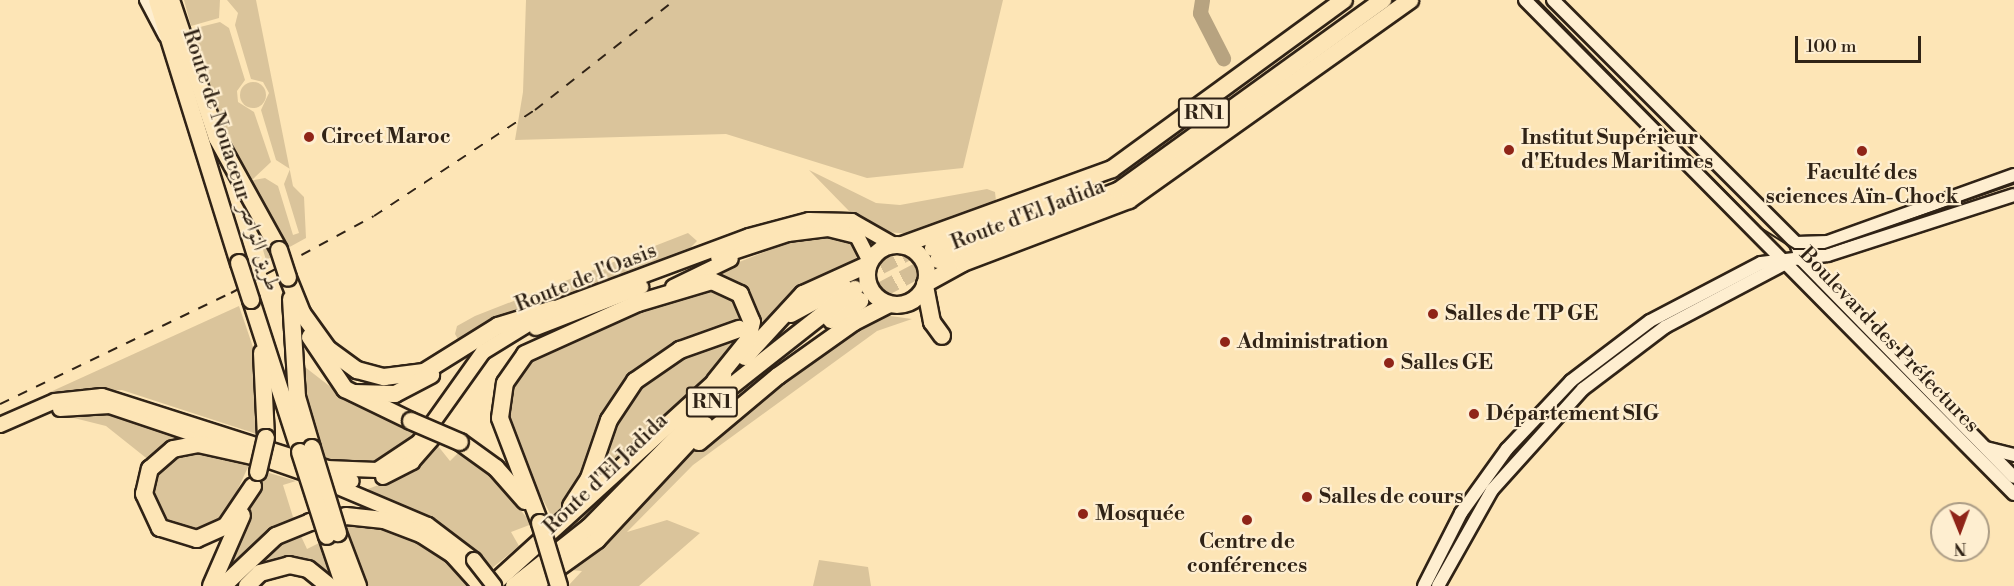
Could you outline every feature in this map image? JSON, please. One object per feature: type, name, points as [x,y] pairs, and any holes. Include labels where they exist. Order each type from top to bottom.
[{"type":"highway","name":"Route de Nouaceur طريق النواصر","points":[[157,0],[175,36],[217,138],[279,250],[288,278]]},
{"type":"highway","name":"Route de Nouaceur طريق النواصر","points":[[171,0],[175,36],[239,263],[306,450]]},
{"type":"highway","name":"Route d'El Jadida","points":[[898,245],[1112,169],[1344,0]]},
{"type":"highway","name":"Route d'El Jadida","points":[[1358,0],[1120,174],[1041,210],[980,223],[934,250],[1097,202],[1191,139],[1383,0]]},
{"type":"highway","points":[[1191,139],[1262,98],[1393,0]]},
{"type":"highway","name":"Route d'El Jadida","points":[[925,285],[963,263],[1129,200],[1410,0]]},
{"type":"highway","points":[[493,586],[715,381],[803,294],[869,263],[898,245],[922,259],[925,285],[937,329],[870,288],[869,263]]},
{"type":"highway","points":[[288,278],[322,362],[345,389],[372,406],[460,442],[496,468],[538,518]]},
{"type":"highway","points":[[288,278],[297,397],[306,450],[333,534],[344,586]]},
{"type":"highway","points":[[559,586],[538,518],[501,427],[500,400],[508,375],[543,342],[638,303],[705,281],[727,284],[740,294],[751,314],[751,331],[715,381]]},
{"type":"highway","points":[[665,472],[778,376],[854,321],[893,304],[911,301],[925,285]]},
{"type":"highway","name":"Route d'El Jadida","points":[[529,583],[597,540],[665,472],[693,435],[756,376],[856,290]]},
{"type":"highway","name":"Route d'El Jadida","points":[[529,583],[589,527],[715,399],[856,290]]},
{"type":"highway","points":[[791,314],[856,290]]},
{"type":"highway","points":[[345,389],[395,394],[420,383],[442,364],[498,326],[553,309]]},
{"type":"highway","points":[[302,313],[334,356],[366,374],[405,377],[442,364]]},
{"type":"highway","points":[[527,556],[583,489],[609,420],[635,381],[680,350],[739,329]]},
{"type":"highway","points":[[211,586],[256,472],[266,438],[263,334]]},
{"type":"highway","points":[[198,444],[256,472],[226,526],[197,539],[160,528],[144,500],[150,469],[173,449],[198,444]]},
{"type":"highway","points":[[223,586],[247,558],[276,536],[334,517],[371,517],[403,525],[469,563],[481,586]]},
{"type":"highway","points":[[333,534],[358,586]]},
{"type":"highway","points":[[247,586],[269,568],[289,564],[308,569],[329,586]]},
{"type":"main road","name":"Route de l'Oasis","points":[[0,425],[55,401],[102,396],[327,468],[377,470],[418,442],[483,352],[553,309],[749,236],[809,220],[852,221],[898,245]]},
{"type":"main road","name":"Route de l'Oasis","points":[[0,433],[66,407],[110,406],[256,472],[367,481],[400,470],[429,443],[474,376],[518,337],[770,239],[808,230],[848,232],[864,243],[869,263]]},
{"type":"main road","points":[[638,303],[770,239]]},
{"type":"main road","points":[[310,475],[428,525],[493,586]]},
{"type":"street","points":[[146,0],[175,36]]},
{"type":"street","points":[[175,36],[179,0]]},
{"type":"street","name":"Boulevard des Préfectures","points":[[1525,0],[1762,244],[1788,262],[1977,450],[1996,459],[2014,477]]},
{"type":"street","name":"Boulevard des Préfectures","points":[[1553,0],[1796,243],[1802,260],[1977,450],[1984,464],[2014,494]]},
{"type":"street","points":[[1796,243],[1828,242],[2014,176]]},
{"type":"street","points":[[1424,586],[1479,486],[1546,405],[1650,321],[1761,263],[1788,262],[1828,255],[2014,195]]},
{"type":"street","points":[[1761,263],[1762,244]]},
{"type":"street","points":[[1825,284],[1828,255]]},
{"type":"street","points":[[1438,586],[1492,490],[1583,389],[1665,327],[1788,262]]},
{"type":"street","name":"Boulevard des Préfectures","points":[[1977,450],[2014,455]]},
{"type":"street","points":[[1996,459],[2014,462]]},
{"type":"street","name":"Boulevard des Préfectures","points":[[1984,464],[1996,459]]},
{"type":"shaded area","points":[[184,0],[220,0],[219,18],[191,26]]},
{"type":"shaded area","points":[[227,0],[256,0],[290,169],[276,160],[261,110],[269,93],[263,82],[251,79],[235,25],[238,13]]},
{"type":"shaded area","points":[[526,0],[1003,0],[963,168],[867,178],[726,134],[515,140],[523,92]]},
{"type":"shaded area","points":[[220,22],[229,28],[245,80],[237,91],[238,102],[254,112],[271,162],[253,179],[240,179],[192,29]]},
{"type":"shaded area","points":[[253,82],[262,86],[266,95],[262,104],[253,108],[244,104],[240,95],[244,86]]},
{"type":"shaded area","points":[[290,170],[293,186],[304,197],[306,238],[266,260],[243,182],[265,178],[278,186],[293,235],[299,233],[284,184]]},
{"type":"shaded area","points":[[809,170],[876,203],[900,205],[987,189],[995,192],[996,201],[913,234],[886,232],[849,211]]},
{"type":"shaded area","points":[[688,233],[697,241],[686,252],[507,314],[459,341],[455,334],[457,326],[475,316]]},
{"type":"shaded area","points":[[844,237],[859,253],[853,264],[788,299],[758,333],[759,311],[750,292],[711,273],[790,242]]},
{"type":"shaded area","points":[[727,288],[745,320],[662,354],[570,500],[552,517],[506,430],[510,385],[538,352],[692,290]]},
{"type":"shaded area","points":[[239,306],[255,353],[260,435],[122,390],[48,393]]},
{"type":"shaded area","points":[[883,315],[912,319],[877,331],[693,465],[627,532],[667,520],[700,533],[639,586],[568,586],[582,571],[570,570],[625,523],[682,461],[870,318]]},
{"type":"shaded area","points":[[737,335],[728,342],[743,336],[733,354],[589,491],[619,411],[657,369]]},
{"type":"shaded area","points":[[301,364],[354,405],[416,431],[405,444],[375,461],[325,459],[306,401]]},
{"type":"shaded area","points":[[113,412],[191,440],[150,461],[106,426],[62,415]]},
{"type":"shaded area","points":[[438,446],[450,461],[461,450],[485,467],[532,524],[511,532],[519,546],[491,569],[441,525],[365,490],[406,475]]},
{"type":"shaded area","points":[[194,452],[249,465],[224,519],[203,532],[169,529],[151,501],[156,472],[176,455]]},
{"type":"shaded area","points":[[266,472],[296,481],[283,485],[293,517],[307,518],[218,578]]},
{"type":"shaded area","points":[[344,520],[369,522],[437,548],[472,586],[368,586]]},
{"type":"shaded area","points":[[300,534],[307,549],[321,542],[333,582],[280,559],[266,563],[241,586],[227,586],[259,552]]},
{"type":"shaded area","points":[[819,560],[868,567],[871,586],[813,586]]},
{"type":"waterway","points":[[1202,0],[1200,13],[1223,58]]},
{"type":"tunnel","points":[[859,277],[927,243]]},
{"type":"tunnel","points":[[860,301],[938,260]]},
{"type":"tram line","points":[[1538,0],[1761,228],[1794,249],[1825,249],[2014,184]]},
{"type":"railway","points":[[0,404],[231,293],[374,216],[535,110],[675,0]]},
{"type":"place","name":"Circet Maroc","points":[[309,137]]},
{"type":"place","name":"Institut Supérieur d'Etudes Maritimes","points":[[1509,150]]},
{"type":"place","name":"Faculté des sciences Aïn-Chock","points":[[1862,151]]},
{"type":"place","name":"Salles de TP GE","points":[[1433,314]]},
{"type":"place","name":"Administration","points":[[1225,342]]},
{"type":"place","name":"Salles GE","points":[[1389,363]]},
{"type":"place","name":"Département SIG","points":[[1474,414]]},
{"type":"place","name":"Salles de cours","points":[[1307,497]]},
{"type":"place","name":"Mosquée","points":[[1083,514]]},
{"type":"place","name":"Centre de conférences","points":[[1247,520]]}]
